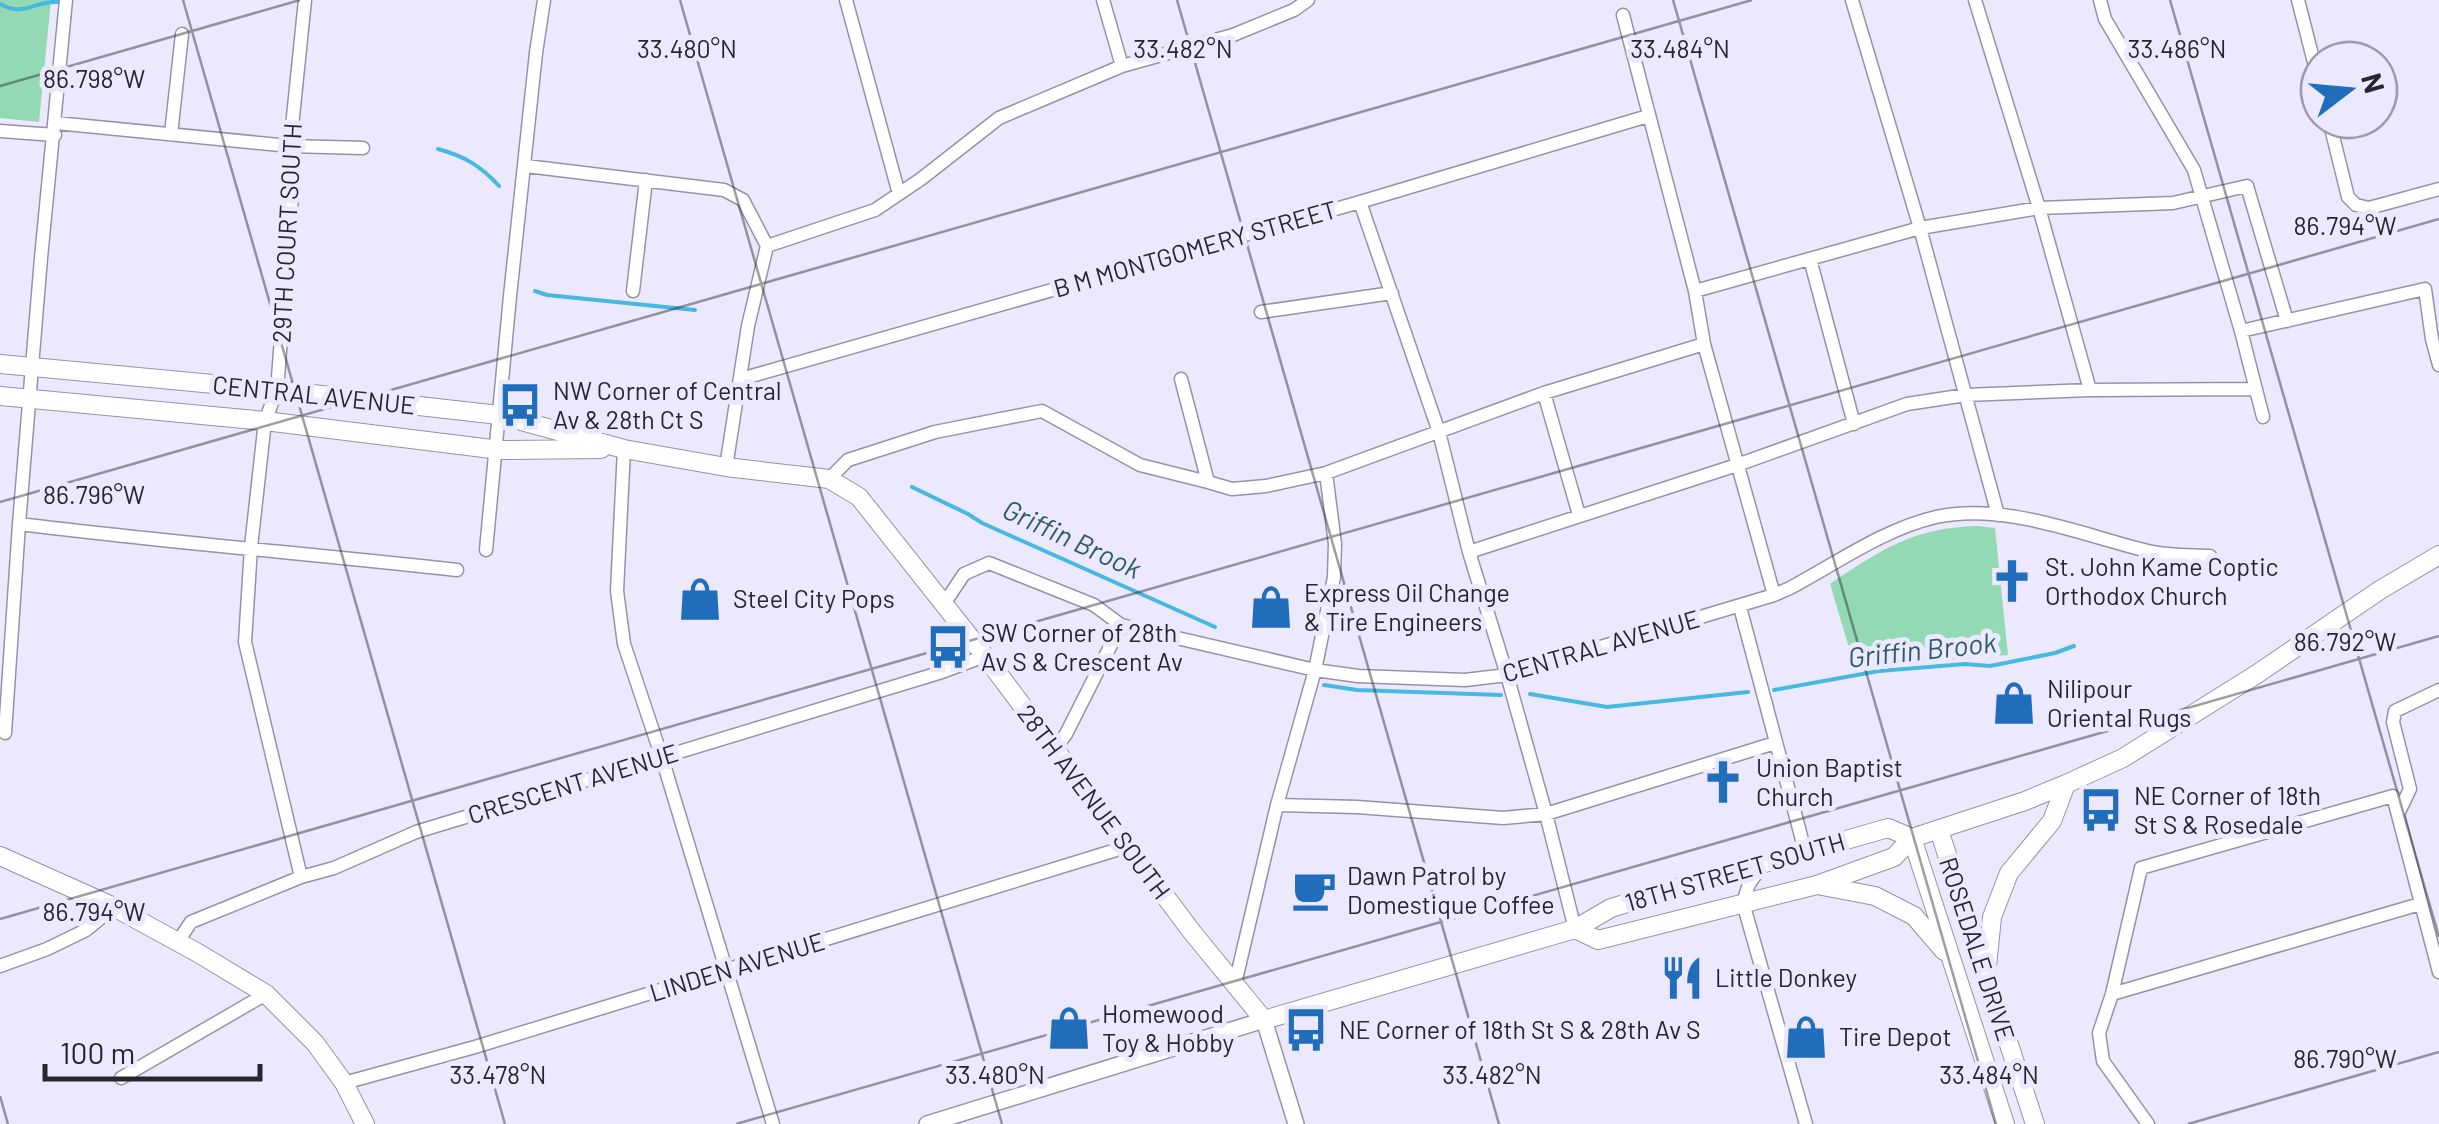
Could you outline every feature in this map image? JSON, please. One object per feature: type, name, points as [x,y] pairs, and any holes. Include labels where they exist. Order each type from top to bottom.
[{"type":"main road","name":"CENTRAL AVENUE","points":[[0,364],[498,415],[624,449],[726,467],[829,479],[860,497]]},
{"type":"main road","name":"CENTRAL AVENUE","points":[[0,396],[265,421],[496,450],[624,449]]},
{"type":"main road","name":"28TH AVENUE SOUTH","points":[[860,497],[1192,932],[1264,1020]]},
{"type":"main road","name":"18TH STREET SOUTH","points":[[1264,1020],[1575,930],[1611,908],[1888,828],[1912,838],[2066,784],[2123,758],[2439,555]]},
{"type":"main road","points":[[1986,976],[1992,916],[2008,873],[2052,821],[2066,784]]},
{"type":"main road","name":"ROSEDALE DRIVE","points":[[1938,830],[2035,1124]]},
{"type":"main road","points":[[1575,930],[1598,940],[1817,885],[1894,857],[1912,838]]},
{"type":"main road","name":"ROSEDALE DRIVE","points":[[1912,838],[2006,1124]]},
{"type":"main road","points":[[0,856],[114,908],[266,994],[315,1043],[344,1083],[365,1124]]},
{"type":"main road","points":[[1817,885],[1875,896],[1914,916],[1952,960]]},
{"type":"street","points":[[5,733],[41,258],[66,0]]},
{"type":"street","name":"29TH COURT SOUTH","points":[[301,877],[245,642],[265,421],[276,390],[293,184],[290,146],[305,0]]},
{"type":"street","points":[[486,550],[544,0]]},
{"type":"street","points":[[846,0],[898,194]]},
{"type":"street","points":[[1104,0],[1122,66]]},
{"type":"street","points":[[767,246],[875,210],[921,180],[999,118],[1122,66],[1233,35],[1294,10],[1308,0]]},
{"type":"street","points":[[1852,0],[1920,228],[1998,515]]},
{"type":"street","points":[[1974,0],[2039,208],[2090,390]]},
{"type":"street","points":[[2100,0],[2106,19],[2194,170],[2263,417]]},
{"type":"street","points":[[2298,0],[2308,40]]},
{"type":"street","points":[[1623,15],[1704,344],[1774,595]]},
{"type":"street","points":[[171,134],[182,34]]},
{"type":"street","name":"B M MONTGOMERY STREET","points":[[741,380],[1648,116]]},
{"type":"street","points":[[0,132],[55,129],[171,134],[290,146],[363,148]]},
{"type":"street","points":[[2334,140],[2348,198],[2356,205],[2369,208],[2439,189]]},
{"type":"street","points":[[526,166],[724,190],[744,200],[767,246],[748,326],[726,467]]},
{"type":"street","points":[[633,290],[646,180]]},
{"type":"street","points":[[1694,291],[1920,228],[2039,208],[2173,202],[2247,186],[2287,321]]},
{"type":"street","points":[[1360,202],[1439,432],[1575,930]]},
{"type":"street","points":[[1810,259],[1854,424]]},
{"type":"street","points":[[2241,332],[2425,289],[2439,365]]},
{"type":"street","points":[[1260,312],[1392,292]]},
{"type":"street","points":[[829,479],[848,460],[936,432],[1042,411],[1140,465],[1232,489],[1266,486],[1326,473],[1544,393],[1704,344]]},
{"type":"street","points":[[1181,379],[1208,482]]},
{"type":"street","points":[[1469,552],[1737,465],[1908,404],[1966,394],[2255,390]]},
{"type":"street","points":[[1544,393],[1579,515]]},
{"type":"street","points":[[624,449],[618,591],[624,644],[773,1124]]},
{"type":"street","points":[[1235,984],[1277,805],[1315,670],[1334,578],[1335,544],[1326,473]]},
{"type":"street","name":"CENTRAL AVENUE","points":[[944,604],[964,574],[988,563],[1094,605],[1122,625],[1315,670],[1358,676],[1465,680],[1507,675],[1740,607],[1790,588],[1894,531],[1936,517],[1998,515],[2066,528],[2153,552],[2210,556]]},
{"type":"street","points":[[19,524],[457,570]]},
{"type":"street","points":[[1740,607],[1805,851]]},
{"type":"street","points":[[1054,750],[1122,625]]},
{"type":"street","name":"CRESCENT AVENUE","points":[[177,943],[191,922],[416,832],[985,656]]},
{"type":"street","points":[[2398,814],[2410,789],[2393,722],[2395,711],[2432,693]]},
{"type":"street","points":[[1277,805],[1357,806],[1503,818],[1546,814],[1776,743]]},
{"type":"street","points":[[2148,1124],[2103,1061],[2099,1033],[2142,868],[2394,796],[2439,972]]},
{"type":"street","name":"LINDEN AVENUE","points":[[344,1083],[494,1042],[1130,846]]},
{"type":"street","points":[[1764,863],[1749,884],[1743,903],[1806,1124]]},
{"type":"street","points":[[2112,994],[2420,904]]},
{"type":"street","points":[[0,966],[86,930],[114,908]]},
{"type":"street","points":[[121,1078],[266,994]]},
{"type":"street","name":"18TH STREET SOUTH","points":[[927,1124],[1264,1020]]},
{"type":"street","name":"28TH AVENUE SOUTH","points":[[1264,1020],[1296,1124]]},
{"type":"green space","points":[[0,0],[51,0],[39,122],[0,118]]},
{"type":"green space","points":[[1977,526],[1995,528],[2008,655],[1855,668],[1830,584],[1866,560],[1916,536]]},
{"type":"waterway","name":"Griffin Brook","points":[[0,4],[23,9],[59,2]]},
{"type":"waterway","name":"Griffin Brook","points":[[438,149],[472,163],[499,186]]},
{"type":"waterway","name":"Griffin Brook","points":[[535,291],[695,310]]},
{"type":"waterway","name":"Griffin Brook","points":[[912,487],[982,523],[1215,627]]},
{"type":"waterway","name":"Griffin Brook","points":[[1774,690],[1879,671],[1965,664],[1990,666],[2074,646]]},
{"type":"waterway","name":"Griffin Brook","points":[[1324,685],[1357,690],[1501,695]]},
{"type":"waterway","name":"Griffin Brook","points":[[1530,694],[1607,707],[1748,692]]},
{"type":"place","name":"NW Corner of Central Av & 28th Ct S","points":[[520,405]]},
{"type":"place","name":"St. John Kame Coptic Orthodox Church","points":[[2012,581]]},
{"type":"place","name":"Steel City Pops","points":[[700,599]]},
{"type":"place","name":"Express Oil Change & Tire Engineers","points":[[1271,607]]},
{"type":"place","name":"SW Corner of 28th Av S & Crescent Av","points":[[948,647]]},
{"type":"place","name":"Nilipour Oriental Rugs","points":[[2014,703]]},
{"type":"place","name":"Union Baptist Church","points":[[1723,782]]},
{"type":"place","name":"NE Corner of 18th St S & Rosedale","points":[[2101,810]]},
{"type":"place","name":"Dawn Patrol by Domestique Coffee","points":[[1314,890]]},
{"type":"place","name":"Little Donkey","points":[[1682,978]]},
{"type":"place","name":"Homewood Toy & Hobby","points":[[1069,1028]]},
{"type":"place","name":"NE Corner of 18th St S & 28th Av S","points":[[1306,1030]]},
{"type":"place","name":"Tire Depot","points":[[1806,1037]]}]
